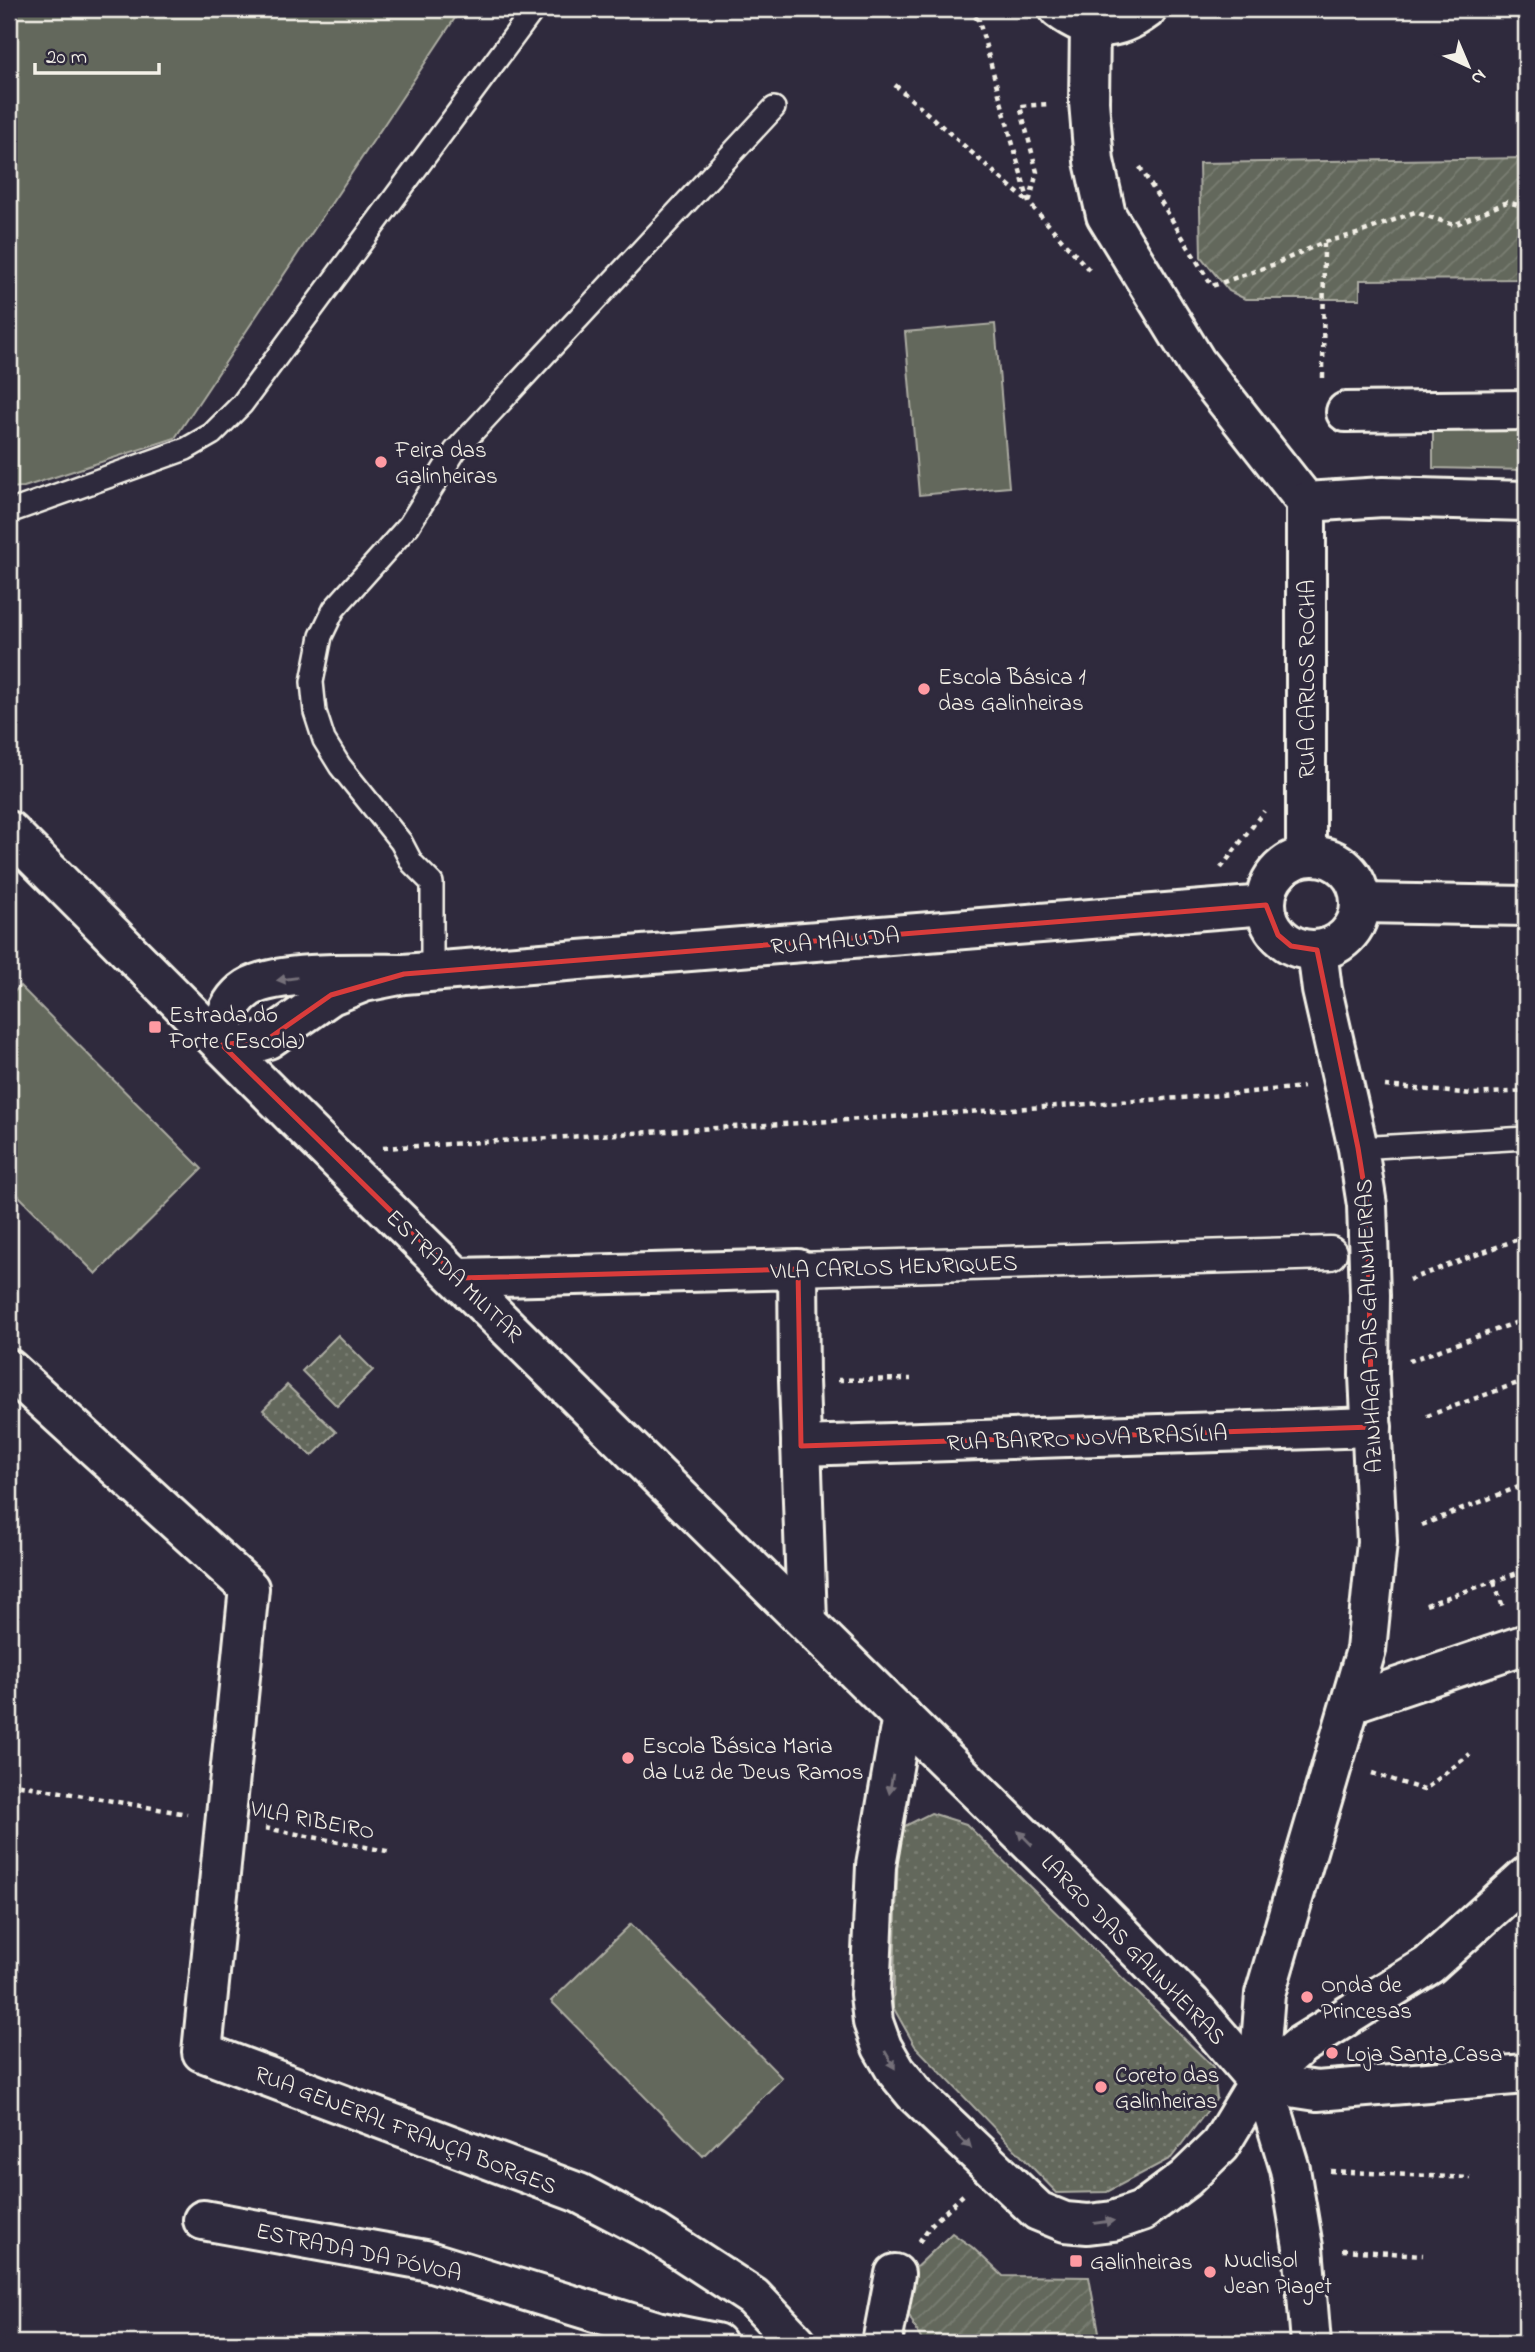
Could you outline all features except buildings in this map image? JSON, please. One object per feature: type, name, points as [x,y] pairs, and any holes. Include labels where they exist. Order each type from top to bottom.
[{"type":"street","points":[[1147,9],[1132,20],[1112,27],[1074,18],[1089,102],[1094,161],[1106,215],[1196,362],[1306,502],[1383,498],[1526,501]]},
{"type":"street","points":[[1346,412],[1526,410]]},
{"type":"street","name":"RUA CARLOS ROCHA","points":[[1306,502],[1306,856]]},
{"type":"street","name":"ESTRADA MILITAR","points":[[9,831],[902,1716]]},
{"type":"street","points":[[1306,856],[1333,860],[1344,867],[1353,877],[1361,903],[1358,919],[1350,933],[1338,944],[1317,950],[1291,946],[1278,935],[1269,921],[1266,905],[1273,879],[1293,861],[1306,856]]},
{"type":"street","points":[[1361,903],[1526,906]]},
{"type":"street","name":"RUA MALUDA","points":[[418,973],[1266,905]]},
{"type":"street","name":"AZINHAGA DAS GALINHEIRAS","points":[[1306,2342],[1303,2248],[1290,2169],[1274,2116],[1258,2082],[1265,1994],[1366,1650],[1377,1542],[1369,1376],[1367,1205],[1359,1149],[1322,990],[1317,950]]},
{"type":"street","points":[[418,973],[364,982],[331,995],[268,1039],[248,1045],[222,1045],[225,1017],[234,1002],[248,989],[264,982],[320,974],[418,973]]},
{"type":"street","name":"VILA CARLOS HENRIQUES","points":[[459,1278],[1330,1253]]},
{"type":"street","points":[[798,1269],[807,1622]]},
{"type":"street","name":"RUA GENERAL FRANÇA BORGES","points":[[9,1369],[249,1588],[202,2052],[579,2193],[655,2232],[753,2297],[797,2343]]},
{"type":"street","name":"RUA BAIRRO NOVA BRASÍLIA","points":[[801,1447],[1373,1427]]},
{"type":"street","points":[[1351,1703],[1526,1644]]},
{"type":"street","points":[[902,1716],[876,1866],[870,1994],[873,2022],[882,2047],[896,2071],[915,2094],[1038,2211],[1065,2222],[1088,2224],[1113,2221],[1142,2211],[1185,2179],[1220,2145],[1258,2082],[1301,2045],[1429,1965],[1526,1877]]},
{"type":"street","name":"LARGO DAS GALINHEIRAS","points":[[902,1716],[1182,1995],[1258,2082]]},
{"type":"street","points":[[1258,2082],[1317,2091],[1526,2074]]},
{"type":"street","name":"ESTRADA DA PÓVOA","points":[[203,2220],[425,2260],[657,2331],[716,2343]]},
{"type":"street","points":[[882,2343],[895,2274]]},
{"type":"lane","points":[[9,512],[186,449],[212,434],[242,404],[534,9]]},
{"type":"lane","points":[[418,973],[432,883],[412,863],[401,842],[340,766],[324,740],[315,712],[312,682],[321,636],[334,609],[410,525],[455,451],[774,108]]},
{"type":"lane","points":[[1359,1149],[1526,1138]]},
{"type":"path","points":[[968,9],[979,21]]},
{"type":"path","points":[[978,9],[1029,204]]},
{"type":"path","points":[[895,85],[1029,204],[1086,267],[1113,289],[1142,275]]},
{"type":"path","points":[[1029,204],[1037,172],[1020,106],[1089,102]]},
{"type":"path","points":[[1098,180],[1139,166],[1212,286],[1275,264],[1324,242],[1357,234],[1415,212],[1454,225],[1507,202],[1526,207]]},
{"type":"path","points":[[1323,379],[1324,242]]},
{"type":"path","points":[[1215,875],[1268,806]]},
{"type":"path","points":[[329,1151],[1156,1100],[1343,1083],[1473,1094],[1526,1091]]},
{"type":"path","points":[[1370,1295],[1526,1236]]},
{"type":"path","points":[[1369,1376],[1526,1319]]},
{"type":"path","points":[[799,1380],[911,1379]]},
{"type":"path","points":[[1427,1416],[1526,1380]]},
{"type":"path","points":[[1422,1525],[1526,1484]]},
{"type":"path","points":[[1426,1605],[1526,1570]]},
{"type":"path","points":[[1334,1762],[1424,1790],[1470,1754]]},
{"type":"path","points":[[9,1783],[227,1820]]},
{"type":"path","name":"VILA RIBEIRO","points":[[227,1820],[392,1852]]},
{"type":"path","points":[[1290,2169],[1471,2178]]},
{"type":"path","points":[[1303,2248],[1423,2255]]},
{"type":"highlighted area","points":[[1266,905],[1278,935],[1291,946],[1317,950],[1358,1148],[1367,1205],[1372,1427],[801,1446],[798,1269],[459,1278],[222,1045],[268,1039],[331,995],[404,974]]},
{"type":"green space","points":[[9,9],[461,9],[175,438],[24,487],[9,488]]},
{"type":"green space","points":[[1526,158],[1526,279],[1360,280],[1360,299],[1245,299],[1229,291],[1201,257],[1199,163]]},
{"type":"green space","points":[[995,324],[1009,487],[919,495],[905,332]]},
{"type":"green space","points":[[1526,428],[1526,470],[1433,468],[1433,430]]},
{"type":"green space","points":[[20,986],[202,1169],[96,1274],[9,1186],[9,997]]},
{"type":"green space","points":[[338,1335],[373,1370],[337,1406],[302,1371]]},
{"type":"green space","points":[[287,1385],[336,1432],[312,1456],[263,1410]]},
{"type":"green space","points":[[931,1813],[966,1824],[1213,2067],[1217,2098],[1171,2158],[1107,2192],[1057,2193],[915,2046],[893,2007],[898,1852],[905,1826]]},
{"type":"green space","points":[[631,1924],[782,2078],[703,2156],[551,2001]]},
{"type":"green space","points":[[952,2233],[972,2247],[1003,2276],[1089,2277],[1101,2343],[923,2343],[906,2309],[910,2273]]},
{"type":"place","name":"Feira das Galinheiras","points":[[381,462]]},
{"type":"place","name":"Escola Básica 1 das Galinheiras","points":[[924,689]]},
{"type":"place","name":"Estrada do Forte (Escola)","points":[[155,1027]]},
{"type":"place","name":"Escola Básica Maria da Luz de Deus Ramos","points":[[628,1758]]},
{"type":"place","name":"Onda de Princesas","points":[[1307,1997]]},
{"type":"place","name":"Loja Santa Casa","points":[[1332,2053]]},
{"type":"place","name":"Coreto das Galinheiras","points":[[1101,2087]]},
{"type":"place","name":"Galinheiras","points":[[1076,2261]]},
{"type":"place","name":"Nuclisol Jean Piaget","points":[[1210,2272]]}]
